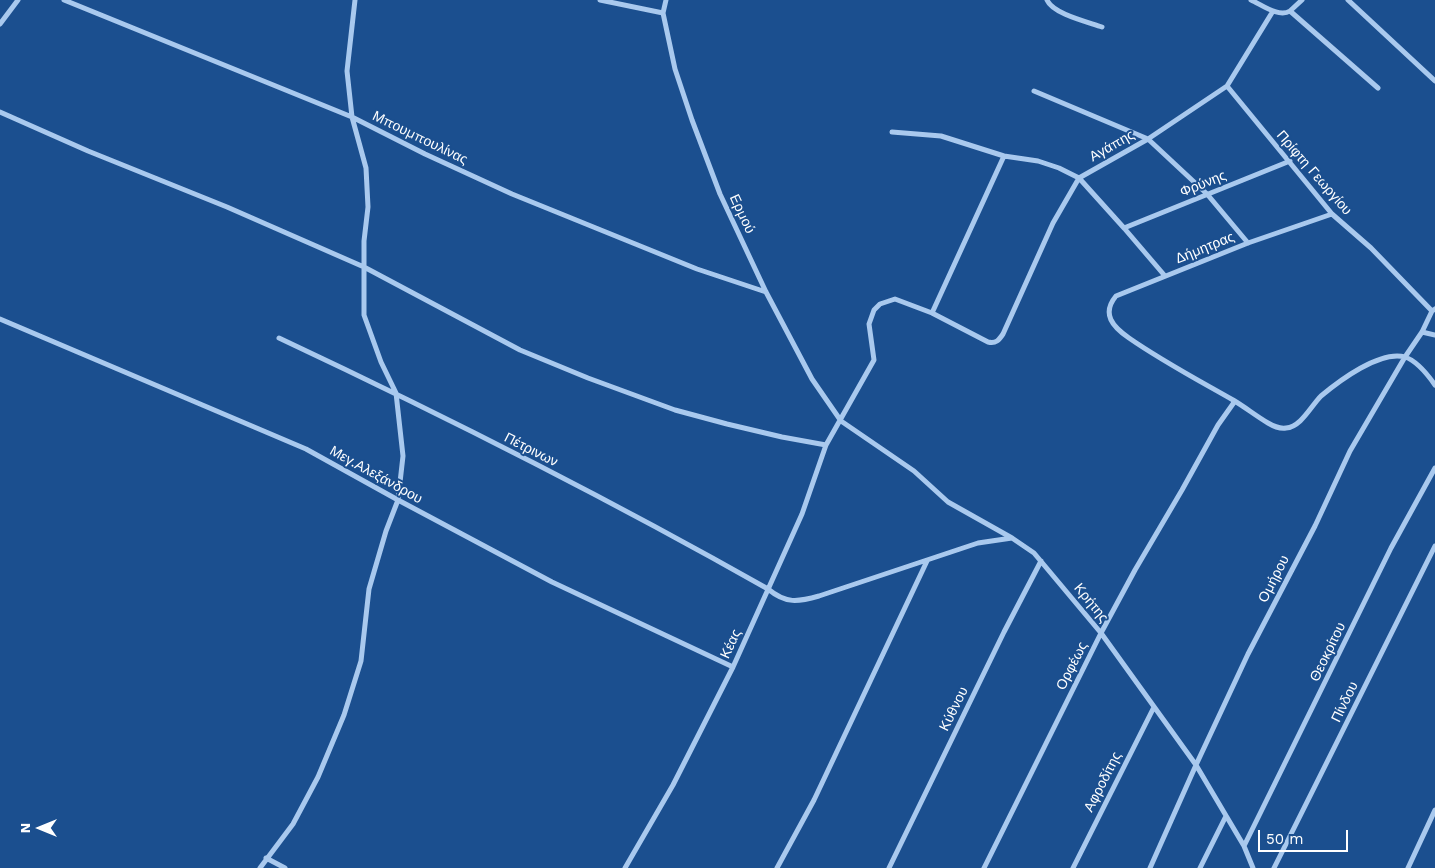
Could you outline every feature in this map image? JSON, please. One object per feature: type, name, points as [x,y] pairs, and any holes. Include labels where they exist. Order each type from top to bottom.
[{"type":"street","points":[[0,24],[18,0]]},
{"type":"street","name":"Μπουμπουλίνας","points":[[64,0],[352,117],[425,154],[512,194],[697,268],[766,292]]},
{"type":"street","points":[[260,868],[293,824],[318,776],[344,715],[361,660],[369,589],[386,531],[398,500],[403,456],[396,393],[381,362],[364,315],[364,241],[368,207],[366,168],[352,117],[347,71],[355,0]]},
{"type":"street","points":[[600,0],[663,13]]},
{"type":"street","name":"Ερμού","points":[[666,0],[663,13],[675,69],[720,194],[766,292],[812,379],[841,421]]},
{"type":"street","points":[[1047,0],[1052,7],[1072,17],[1102,27]]},
{"type":"street","points":[[1251,0],[1273,11],[1282,13],[1287,13],[1302,0]]},
{"type":"street","points":[[1348,0],[1435,81]]},
{"type":"street","name":"Αγάπης","points":[[1003,334],[1054,223],[1079,178],[1148,139],[1227,86],[1273,11]]},
{"type":"street","points":[[1290,11],[1378,88]]},
{"type":"street","name":"Πρίφτη Γεωργίου","points":[[1227,86],[1332,214],[1371,248],[1434,310]]},
{"type":"street","points":[[1034,91],[1148,139],[1207,194],[1248,243]]},
{"type":"street","points":[[0,112],[364,267],[520,350],[588,378],[675,410],[782,437],[826,445]]},
{"type":"street","points":[[892,132],[942,136],[1004,156],[1059,168],[1079,178],[1166,276]]},
{"type":"street","points":[[932,313],[1004,156]]},
{"type":"street","name":"Φρύνης","points":[[1124,228],[1290,162]]},
{"type":"street","name":"Δήμητρας","points":[[1235,402],[1151,354],[1120,332],[1112,324],[1108,310],[1111,302],[1116,296],[1140,285],[1248,243],[1332,214]]},
{"type":"street","name":"Κέας","points":[[625,868],[673,785],[732,667],[802,514],[826,445],[874,360],[869,324],[874,310],[880,304],[895,299],[932,313],[988,342],[994,343],[1003,334]]},
{"type":"street","name":"Ομήρου","points":[[1150,868],[1248,654],[1315,526],[1350,451],[1404,357],[1422,332],[1434,310]]},
{"type":"street","name":"Μεγ.Αλεξάνδρου","points":[[0,319],[306,449],[552,582],[732,667]]},
{"type":"street","points":[[1422,332],[1435,335]]},
{"type":"street","name":"Πέτρινων","points":[[279,338],[396,393],[678,538],[768,589],[778,597],[792,601],[803,601],[978,543],[1012,538]]},
{"type":"street","points":[[1235,402],[1277,428],[1295,426],[1322,396],[1372,361],[1387,358],[1404,357],[1416,364],[1435,385]]},
{"type":"street","name":"Ορφέως","points":[[984,868],[1101,633],[1218,425],[1235,402]]},
{"type":"street","name":"Κρήτης","points":[[841,421],[914,471],[948,502],[1012,538],[1034,553],[1101,633],[1196,765],[1244,846],[1252,868]]},
{"type":"street","name":"Θεοκρίτου","points":[[1244,846],[1391,548],[1435,468]]},
{"type":"street","name":"Πίνδου","points":[[1274,868],[1435,546]]},
{"type":"street","points":[[777,868],[814,800],[927,561]]},
{"type":"street","name":"Κύθνου","points":[[889,868],[1004,632],[1041,561]]},
{"type":"street","name":"Αφροδίτης","points":[[1073,868],[1154,707]]},
{"type":"street","points":[[1408,868],[1435,810]]},
{"type":"street","points":[[1200,868],[1226,816]]},
{"type":"street","points":[[266,858],[285,868]]}]
